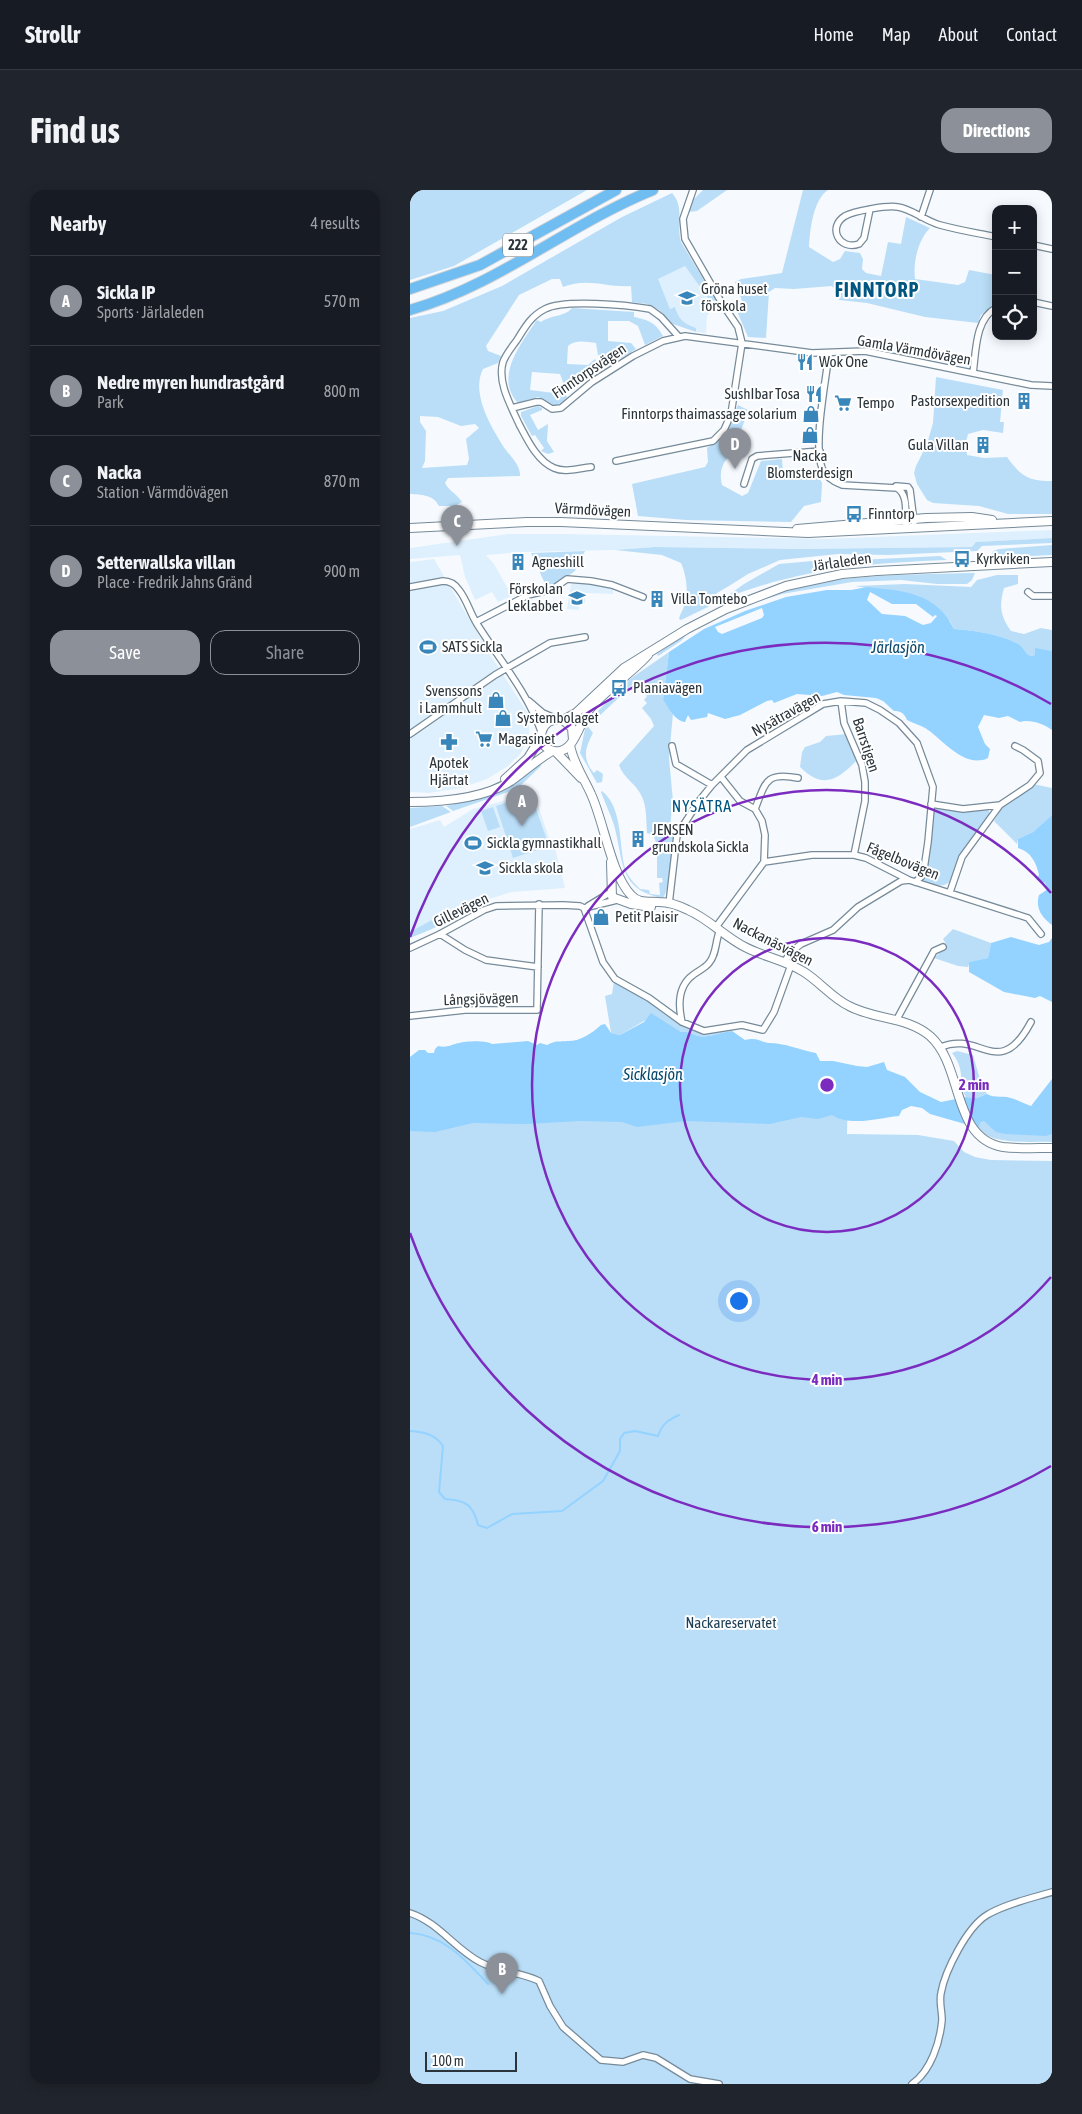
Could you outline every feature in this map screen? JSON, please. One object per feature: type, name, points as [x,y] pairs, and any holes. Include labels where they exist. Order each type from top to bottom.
[{"type":"highway","name":"222","points":[[410,289],[480,265],[616,190]]},
{"type":"highway","name":"222","points":[[410,310],[430,304],[514,265],[603,215],[652,191]]},
{"type":"highway","points":[[410,304],[447,296]]},
{"type":"main road","name":"Värmdövägen","points":[[410,528],[552,522],[808,533],[910,523],[1052,521]]},
{"type":"main road","name":"Järlaleden","points":[[560,719],[576,713],[624,668],[687,629],[726,609],[767,592],[809,580],[842,574],[1052,562]]},
{"type":"main road","name":"Järlaleden","points":[[572,742],[589,710],[651,652]]},
{"type":"main road","points":[[470,796],[507,778],[534,751],[547,722],[560,719],[572,728],[573,756],[603,823],[619,877],[626,887],[627,895],[620,900],[612,897],[611,855]]},
{"type":"main road","points":[[541,734],[544,745],[554,751],[586,784]]},
{"type":"main road","points":[[410,802],[444,801],[489,792],[510,782],[554,751],[566,749],[572,742]]},
{"type":"main road","points":[[612,890],[619,883],[626,887]]},
{"type":"main road","name":"Nackanäsvägen","points":[[626,887],[631,896],[640,901],[659,901],[694,913],[746,947],[788,963],[805,972],[846,1005],[869,1014],[896,1019],[921,1030],[940,1047]]},
{"type":"main road","name":"Nackanäsvägen","points":[[620,900],[649,908],[670,904]]},
{"type":"main road","points":[[940,1047],[946,1057],[968,1121],[974,1132],[982,1139],[1002,1147],[1052,1148]]},
{"type":"street","points":[[616,461],[704,444],[717,438],[727,424],[733,405],[742,343],[738,327],[685,239],[683,219],[693,190]]},
{"type":"street","points":[[921,217],[930,190]]},
{"type":"street","points":[[870,209],[864,238],[859,244],[848,245],[838,239],[836,235],[839,221],[846,215],[870,209],[898,207],[938,225],[992,236]]},
{"type":"street","points":[[1037,246],[1052,249]]},
{"type":"street","points":[[1037,303],[1052,306]]},
{"type":"street","points":[[591,467],[560,470],[549,466],[527,438],[512,408],[502,379],[503,362],[529,321],[544,309],[563,304],[650,309],[661,317],[678,337]]},
{"type":"street","points":[[973,373],[983,321],[992,310]]},
{"type":"street","name":"Finntorpsvägen","points":[[512,408],[541,402],[552,409],[561,408],[592,382],[633,356],[663,341],[678,337],[742,343],[786,350],[829,353]]},
{"type":"street","name":"Gamla Värmdövägen","points":[[829,353],[865,351],[1031,385],[1052,386]]},
{"type":"street","points":[[829,353],[820,435],[822,468],[835,483],[897,488],[901,490],[904,495],[910,523]]},
{"type":"street","points":[[744,484],[752,459],[757,456],[820,451]]},
{"type":"street","points":[[476,622],[528,595],[553,589],[567,579],[612,585],[643,597]]},
{"type":"street","points":[[410,587],[443,581],[454,584],[525,698],[541,734]]},
{"type":"street","points":[[1028,592],[1033,596],[1052,596]]},
{"type":"street","points":[[410,734],[506,668],[554,640],[585,637]]},
{"type":"street","points":[[525,698],[543,713],[560,719]]},
{"type":"street","name":"Nysätravägen","points":[[670,904],[677,835],[712,785],[747,750],[823,704],[841,701],[870,704],[890,716],[914,738],[932,784],[924,869],[921,877],[912,881]]},
{"type":"street","name":"Barrstigen","points":[[841,701],[844,723],[862,765],[865,782],[865,801],[854,855]]},
{"type":"street","points":[[672,746],[676,764],[712,785]]},
{"type":"street","points":[[950,892],[962,857],[1000,805],[1030,785],[1040,773],[1038,761],[1015,746]]},
{"type":"street","points":[[755,808],[764,788],[773,778],[782,775],[798,778]]},
{"type":"street","points":[[682,1022],[680,1014],[681,991],[685,983],[709,964],[713,957],[718,929],[764,862],[764,830],[762,820],[755,808],[740,801],[721,777]]},
{"type":"street","points":[[931,804],[963,809],[1000,805]]},
{"type":"street","name":"Fågelbovägen","points":[[764,862],[812,855],[854,855],[866,858],[912,881],[1028,918],[1041,934]]},
{"type":"street","points":[[612,890],[584,908],[603,962],[615,980],[649,998],[682,1022],[704,1031],[742,1025],[763,1030],[774,1012],[794,949],[808,940],[833,930],[858,907],[901,881],[912,881]]},
{"type":"street","name":"Gillevägen","points":[[410,948],[484,910],[496,906],[539,904],[580,906],[584,908],[620,900]]},
{"type":"street","name":"Långsjövägen","points":[[410,1016],[465,1010],[537,1010],[539,904]]},
{"type":"street","points":[[440,934],[465,950],[486,960],[538,967]]},
{"type":"street","points":[[896,1019],[934,951],[943,947]]},
{"type":"street","points":[[940,1047],[953,1043],[996,1052],[1005,1052],[1019,1041],[1031,1022]]},
{"type":"street","points":[[912,2084],[917,2080],[938,2048],[942,2019],[940,1994],[950,1964],[972,1929],[986,1915],[1052,1892]]},
{"type":"street","points":[[410,1913],[436,1927],[478,1962],[498,1970],[539,1981],[550,2006],[563,2027],[601,2060],[623,2062],[643,2055],[656,2058],[690,2079],[719,2084]]},
{"type":"shaded area","name":"Gröna huset förskola","points":[[685,266],[710,301],[716,300],[721,310],[711,311],[707,316],[706,333],[696,332],[696,328],[684,324],[679,319],[675,308],[670,309],[657,279]]},
{"type":"shaded area","points":[[1052,530],[1052,538],[977,542],[972,547],[799,549],[655,547],[486,555],[494,564],[512,596],[498,602],[492,592],[475,600],[465,577],[460,555],[410,559],[410,548],[508,534],[824,539]]},
{"type":"shaded area","points":[[434,559],[489,653],[529,715],[529,735],[521,753],[508,766],[487,779],[461,788],[429,793],[410,792],[410,562]]},
{"type":"shaded area","name":"Förskolan Leklabbet","points":[[571,584],[597,584],[613,589],[613,594],[585,593],[585,603],[579,603],[579,610],[567,609]]},
{"type":"shaded area","name":"Sickla skola","points":[[534,793],[551,844],[555,848],[565,888],[512,892],[483,901],[410,936],[410,829],[440,820],[444,827],[473,809]]},
{"type":"green space","points":[[410,190],[587,190],[454,266],[410,280]]},
{"type":"green space","points":[[703,190],[727,190],[697,211],[688,212],[692,201]]},
{"type":"green space","points":[[803,190],[828,190],[816,208],[811,224],[809,247],[833,262],[840,259],[845,251],[860,253],[863,259],[862,269],[866,273],[881,276],[888,242],[901,244],[906,217],[930,228],[919,245],[915,266],[915,279],[958,285],[965,282],[969,270],[992,274],[992,307],[981,315],[978,323],[925,317],[867,303],[839,300],[838,293],[832,286],[794,289],[775,288],[769,292],[766,338],[748,337],[736,309],[742,301],[735,282],[741,279],[782,273]]},
{"type":"green space","points":[[672,193],[676,198],[679,210],[681,242],[716,300],[710,301],[685,266],[658,279],[670,309],[675,307],[680,318],[685,323],[696,328],[696,332],[673,324],[659,310],[647,304],[632,302],[631,286],[581,283],[563,287],[560,279],[552,279],[519,295],[486,346],[488,351],[501,356],[498,363],[483,369],[479,388],[488,419],[503,446],[517,464],[520,476],[448,478],[445,483],[462,502],[455,506],[439,506],[430,497],[410,494],[410,318],[443,311],[502,286],[622,217]],"holes":[[[420,416],[438,417],[461,426],[475,424],[479,428],[466,439],[469,459],[467,465],[422,468],[425,461],[426,431],[420,422]]]},
{"type":"green space","points":[[572,308],[634,312],[634,317],[652,323],[663,336],[645,345],[638,326],[629,321],[608,321],[608,341],[631,343],[636,349],[607,367],[598,355],[596,343],[574,342],[568,346],[567,364],[588,365],[595,359],[602,369],[595,374],[589,370],[569,388],[564,385],[560,374],[532,372],[530,390],[554,393],[560,388],[567,397],[565,401],[554,406],[538,397],[518,403],[511,393],[509,382],[509,372],[517,350],[537,320],[541,322],[565,313]]},
{"type":"green space","points":[[936,377],[1003,390],[1000,422],[1004,422],[1003,433],[983,430],[968,434],[966,442],[967,455],[984,458],[1007,457],[1026,476],[1037,480],[1052,481],[1052,514],[1008,514],[979,506],[933,503],[927,500],[917,484],[914,473],[927,444],[933,423]]},
{"type":"green space","points":[[738,405],[748,410],[741,431],[739,451],[729,456],[723,464],[721,474],[722,485],[742,496],[748,493],[761,461],[782,459],[783,472],[790,474],[815,470],[822,483],[821,502],[804,506],[791,522],[686,520],[638,516],[632,484],[705,467],[708,462],[707,448],[722,438]]},
{"type":"green space","points":[[538,406],[542,410],[530,415],[538,430],[548,424],[547,441],[554,452],[548,454],[541,451],[544,448],[535,435],[532,436],[521,416],[521,412]]},
{"type":"green space","points":[[1052,538],[1052,543],[982,546],[977,551],[888,555],[838,554],[780,560],[748,574],[717,593],[708,607],[681,620],[679,619],[687,591],[681,563],[662,555],[615,550],[655,547],[799,549],[972,547],[976,542]]},
{"type":"green space","points":[[1052,545],[1052,555],[990,558],[993,551],[999,549]]},
{"type":"green space","points":[[585,551],[575,571],[554,586],[547,588],[531,553]]},
{"type":"green space","points":[[940,556],[947,560],[889,563],[806,574],[723,599],[744,584],[779,564],[834,559],[838,561]]},
{"type":"green space","points":[[975,573],[972,580],[967,584],[937,584],[901,580],[852,582],[782,594],[744,606],[693,630],[725,613],[750,603],[801,587],[853,578]]},
{"type":"green space","points":[[997,575],[1018,575],[1018,584],[1004,588],[1001,600],[1003,615],[1011,631],[1024,634],[1041,628],[1052,630],[1052,651],[1035,650],[1035,655],[1031,656],[1020,645],[1006,638],[954,629],[950,621],[867,588],[855,586],[905,584],[971,587],[977,580]]},
{"type":"green space","points":[[688,633],[681,641],[658,656],[657,654]]},
{"type":"green space","points":[[669,652],[663,700],[673,713],[669,758],[673,801],[670,826],[676,831],[670,877],[663,898],[648,894],[638,888],[630,881],[625,872],[622,862],[614,825],[601,792],[609,798],[614,807],[627,874],[640,889],[649,890],[650,894],[660,895],[659,883],[663,882],[662,878],[657,878],[657,845],[653,835],[647,833],[644,801],[636,788],[623,774],[619,765],[654,726],[642,708],[647,703],[644,700],[647,696],[633,684],[590,725],[587,722],[630,679]]},
{"type":"green space","points":[[586,724],[593,733],[588,744],[586,758],[594,773],[597,770],[603,774],[602,782],[597,783],[580,753]]},
{"type":"green space","points":[[847,734],[856,761],[842,773],[829,780],[822,780],[808,774],[800,767],[802,752],[805,747],[820,742],[826,736]]},
{"type":"green space","points":[[540,763],[541,766],[520,786],[508,792],[453,811],[446,806],[495,794]]},
{"type":"green space","points":[[1033,784],[1052,788],[1052,815],[1033,832],[1018,839],[1017,844],[994,821],[1003,806]]},
{"type":"green space","points":[[531,794],[549,846],[513,858],[496,806]]},
{"type":"green space","points":[[442,806],[451,812],[410,827],[410,808]]},
{"type":"green space","points":[[493,807],[500,827],[488,831],[481,811]]},
{"type":"green space","points":[[937,808],[963,812],[988,810],[991,815],[951,881],[940,886],[921,882],[926,867],[934,811]]},
{"type":"green space","points":[[470,906],[477,906],[410,938],[410,932],[430,921]]},
{"type":"green space","points":[[953,929],[991,943],[988,958],[970,962],[968,967],[958,966],[934,958],[946,947],[943,939]]},
{"type":"green space","points":[[614,981],[650,1002],[664,1014],[685,1026],[700,1031],[732,1028],[732,1031],[698,1036],[688,1032],[681,1032],[654,1015],[620,1035],[611,1033],[605,996],[612,994]]},
{"type":"green space","points":[[957,1051],[973,1055],[981,1083],[987,1094],[977,1098],[966,1097],[962,1087],[959,1065],[952,1053]]},
{"type":"green space","name":"Nackareservatet","points":[[848,1086],[847,1134],[918,1135],[954,1141],[964,1152],[975,1157],[991,1160],[1052,1161],[1052,2084],[410,2084],[410,1089]]},
{"type":"green space","points":[[968,1105],[1052,1114],[1052,1142],[1012,1141],[991,1137],[977,1127]]},
{"type":"water","name":"Järlasjön","points":[[867,587],[906,592],[917,596],[938,607],[954,629],[1006,638],[1020,645],[1031,656],[1035,655],[1035,648],[1052,651],[1052,730],[1037,723],[1020,722],[1008,716],[999,718],[984,715],[978,727],[985,744],[990,749],[988,758],[971,760],[955,752],[926,728],[907,720],[902,713],[894,711],[883,701],[876,698],[844,695],[837,692],[822,696],[797,694],[774,703],[772,700],[767,701],[740,715],[725,719],[708,713],[707,717],[691,720],[688,715],[685,722],[675,717],[663,700],[669,652],[704,629],[745,611],[786,597],[827,590],[851,590]]},
{"type":"water","points":[[1052,815],[1052,925],[1042,916],[1038,904],[1039,895],[1048,889],[1045,883],[1036,879],[1039,875],[1036,866],[1030,855],[1018,848],[1018,839],[1033,832]]},
{"type":"water","points":[[1011,937],[1039,945],[1049,942],[1052,938],[1052,1002],[1040,996],[1035,998],[1004,992],[969,972],[969,962],[988,958],[991,943]]},
{"type":"water","name":"Sicklasjön","points":[[651,1013],[681,1032],[688,1032],[698,1036],[732,1031],[745,1040],[756,1039],[816,1053],[820,1061],[833,1061],[867,1067],[884,1062],[887,1070],[905,1077],[920,1092],[941,1102],[966,1097],[977,1098],[987,1094],[1010,1098],[1031,1106],[1052,1079],[1052,1134],[1046,1136],[1005,1134],[996,1132],[984,1121],[980,1122],[979,1128],[930,1114],[922,1108],[911,1106],[902,1110],[899,1116],[865,1121],[839,1119],[832,1115],[818,1119],[801,1117],[770,1124],[686,1121],[637,1127],[622,1122],[581,1121],[526,1124],[473,1123],[435,1132],[410,1131],[410,1057],[419,1050],[434,1053],[438,1046],[471,1041],[492,1044],[528,1041],[537,1045],[540,1043],[547,1045],[582,1038],[605,1024],[611,1033],[620,1035],[644,1022]]},
{"type":"pier","points":[[870,592],[892,604],[916,604],[933,617],[937,616],[931,623],[923,625],[905,616],[882,614],[867,600]]},
{"type":"pier","points":[[762,608],[764,615],[762,618],[722,634],[715,627]]},
{"type":"waterway","points":[[410,1431],[429,1434],[440,1442],[443,1446],[439,1492],[445,1499],[463,1502],[471,1508],[478,1525],[487,1528],[512,1514],[562,1511],[603,1481],[620,1451],[620,1439],[624,1433],[635,1431],[658,1436],[661,1428],[679,1415]]},
{"type":"waterway","points":[[410,1933],[422,1935],[444,1944],[463,1958],[488,1984]]},
{"type":"place","name":"Gröna huset förskola","points":[[687,298]]},
{"type":"place","name":"Wok One","points":[[805,362]]},
{"type":"place","name":"SushIbar Tosa","points":[[814,394]]},
{"type":"place","name":"Pastorsexpedition","points":[[1024,401]]},
{"type":"place","name":"Tempo","points":[[843,403]]},
{"type":"place","name":"Finntorps thaimassage solarium","points":[[811,414]]},
{"type":"place","name":"Nacka Blomsterdesign","points":[[810,435]]},
{"type":"place","name":"Gula Villan","points":[[983,445]]},
{"type":"place","name":"Setterwallska villan","points":[[735,469]]},
{"type":"place","name":"Finntorp","points":[[854,514]]},
{"type":"place","name":"Nacka","points":[[457,546]]},
{"type":"place","name":"Kyrkviken","points":[[962,559]]},
{"type":"place","name":"Agneshill","points":[[518,562]]},
{"type":"place","name":"Förskolan Leklabbet","points":[[577,598]]},
{"type":"place","name":"Villa Tomtebo","points":[[657,599]]},
{"type":"place","name":"SATS Sickla","points":[[428,647]]},
{"type":"place","name":"Planiavägen","points":[[619,688]]},
{"type":"place","name":"Svenssons i Lammhult","points":[[496,700]]},
{"type":"place","name":"Systembolaget","points":[[503,718]]},
{"type":"place","name":"Magasinet","points":[[484,739]]},
{"type":"place","name":"Apotek Hjärtat","points":[[449,742]]},
{"type":"place","name":"Sickla IP","points":[[522,826]]},
{"type":"place","name":"JENSEN grundskola Sickla","points":[[638,839]]},
{"type":"place","name":"Sickla gymnastikhall","points":[[473,843]]},
{"type":"place","name":"Sickla skola","points":[[485,868]]},
{"type":"place","name":"Petit Plaisir","points":[[601,917]]},
{"type":"place","name":"Nedre myren hundrastgård","points":[[502,1994]]},
{"type":"district","name":"FINNTORP","points":[[877,290]]},
{"type":"district","name":"NYSÄTRA","points":[[702,806]]}]
